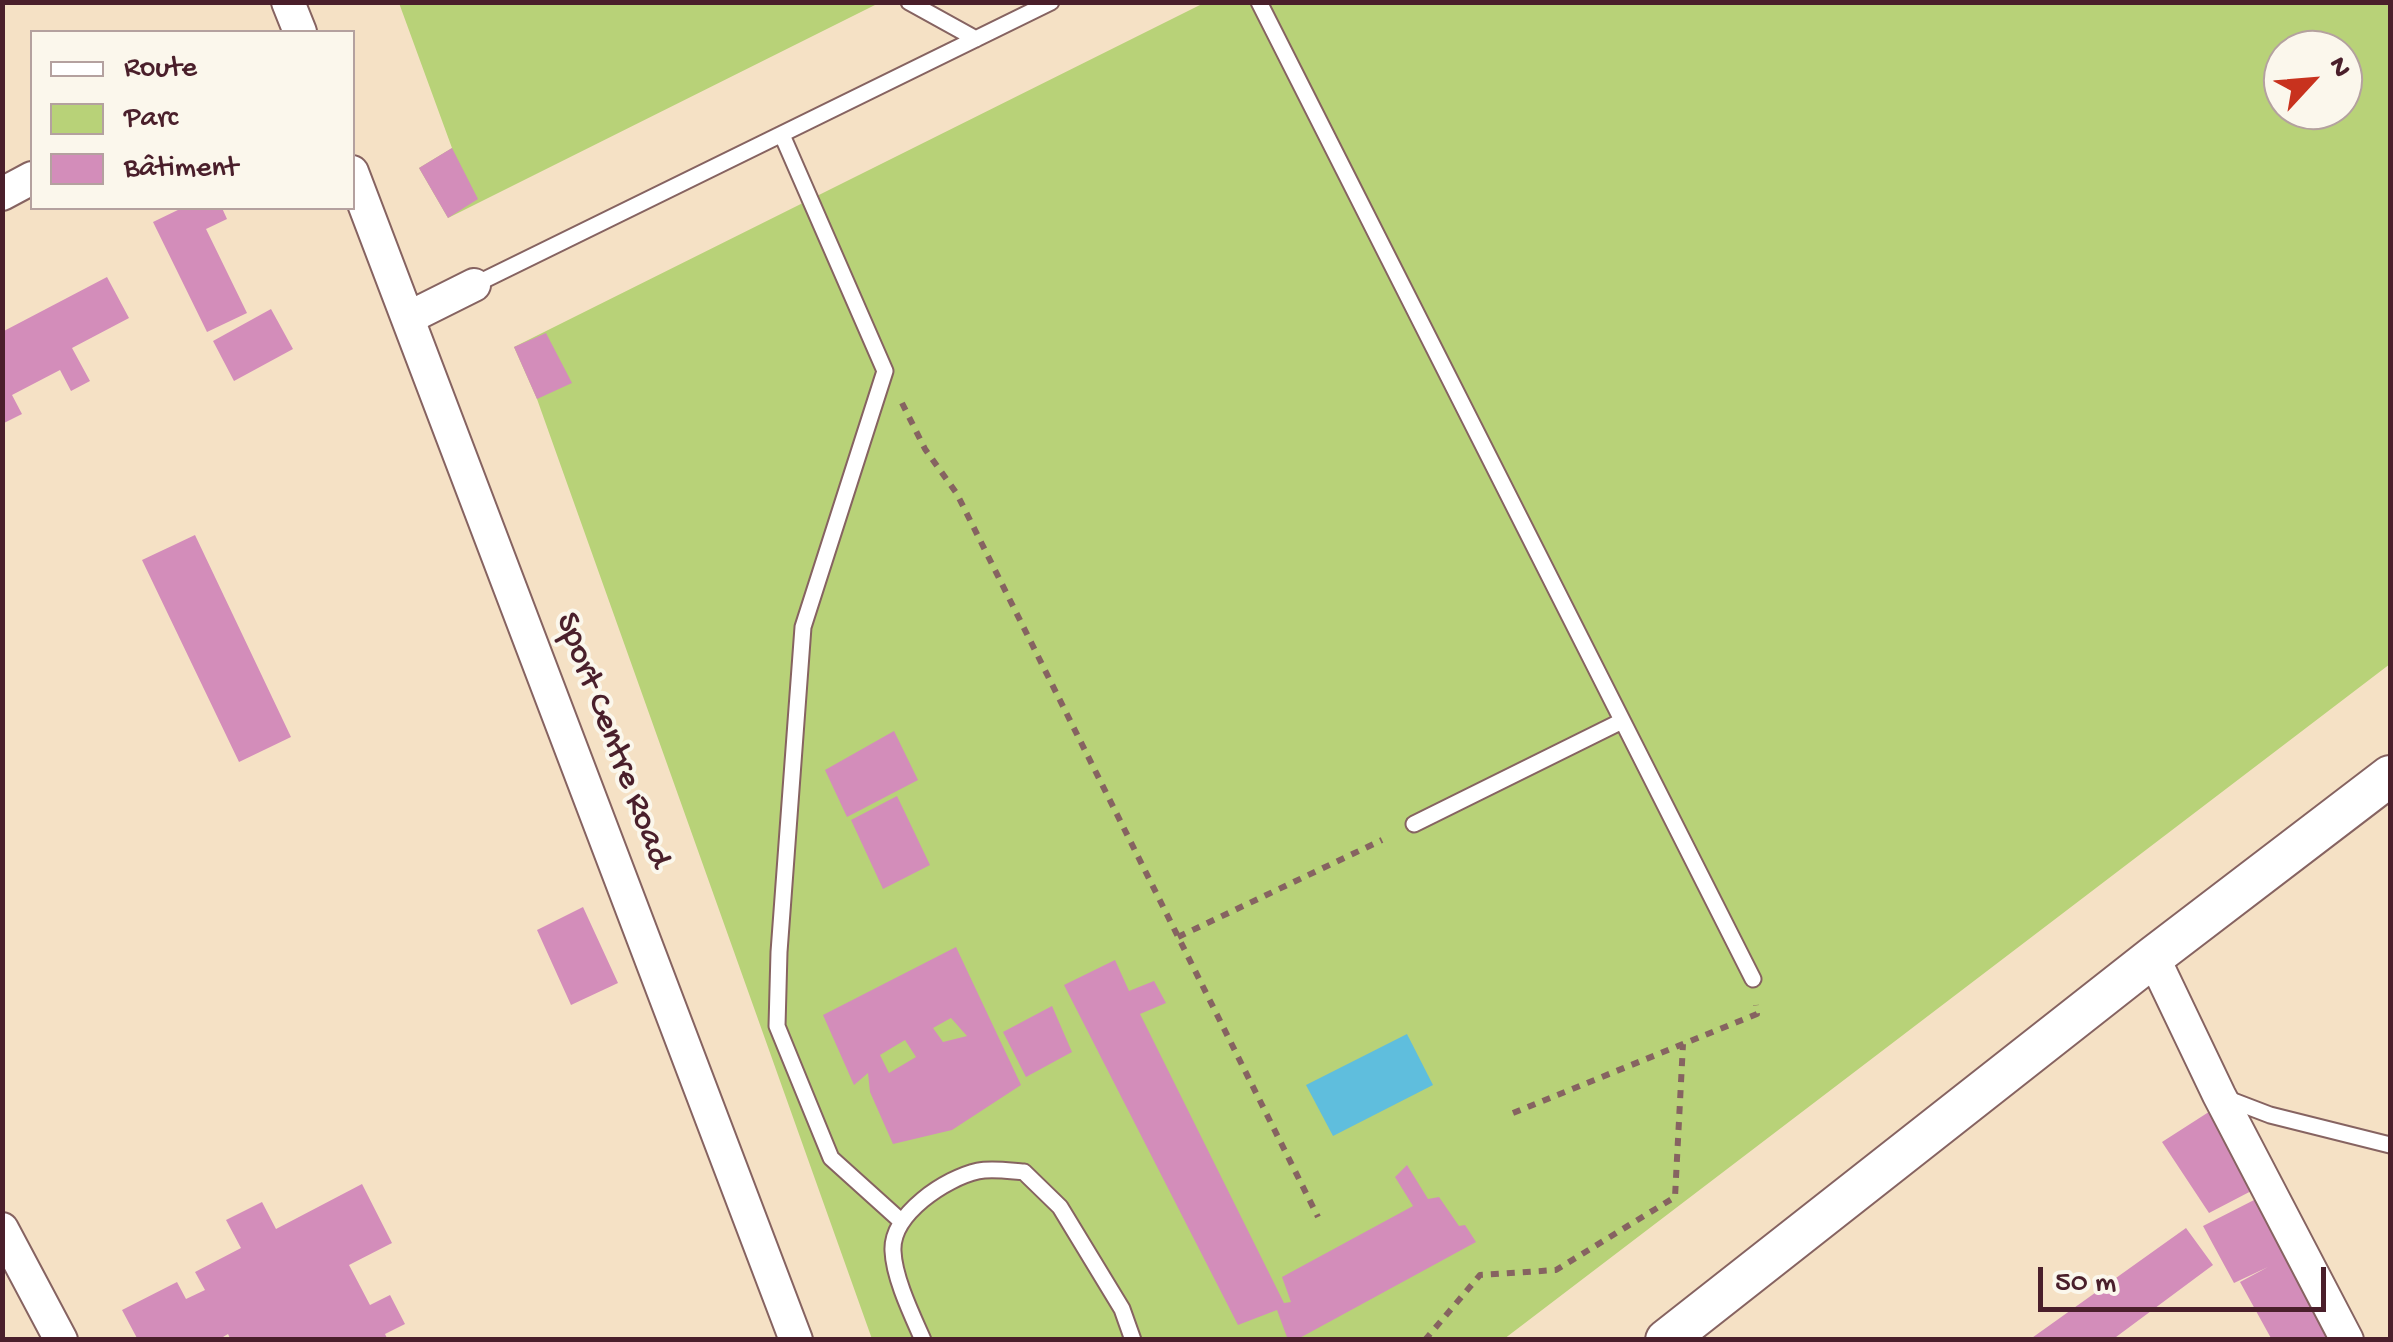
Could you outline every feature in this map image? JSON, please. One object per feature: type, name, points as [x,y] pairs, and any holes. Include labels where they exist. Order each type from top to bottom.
[{"type":"street","points":[[2,194],[30,179]]},
{"type":"street","name":"Sport Centre Road","points":[[355,180],[796,1340]]},
{"type":"street","points":[[408,318],[474,285]]},
{"type":"street","points":[[1666,1340],[2153,956],[2390,776]]},
{"type":"street","points":[[2153,956],[2219,1095],[2347,1340]]},
{"type":"street","points":[[2,1229],[61,1340]]},
{"type":"lane","points":[[909,2],[976,39]]},
{"type":"lane","points":[[474,285],[1051,2]]},
{"type":"lane","points":[[1260,2],[1753,979]]},
{"type":"lane","points":[[782,135],[885,371],[803,627],[777,1026],[831,1158],[902,1222]]},
{"type":"lane","points":[[1414,824],[1622,721]]},
{"type":"lane","points":[[2219,1095],[2270,1115],[2390,1145]]},
{"type":"lane","points":[[923,1340],[892,1249],[902,1222],[934,1188],[979,1170],[1024,1172],[1060,1207],[1122,1309],[1133,1340]]},
{"type":"path","points":[[885,371],[925,449],[957,494],[1318,1217]]},
{"type":"path","points":[[1178,937],[1382,840]]},
{"type":"path","points":[[1513,1114],[1758,1014],[1753,979]]},
{"type":"path","points":[[1425,1340],[1480,1275],[1556,1270],[1675,1197],[1683,1044]]},
{"type":"green space","points":[[399,3],[879,3],[448,218],[419,168],[452,148]]},
{"type":"green space","points":[[1204,3],[2390,3],[2390,664],[1504,1339],[872,1339],[537,399],[514,347]]},
{"type":"water","points":[[1407,1034],[1433,1085],[1333,1136],[1306,1085]]},
{"type":"building","points":[[452,148],[478,199],[448,218],[419,168]]},
{"type":"building","points":[[178,210],[223,210],[227,219],[206,229],[247,313],[207,332],[153,222]]},
{"type":"building","points":[[107,277],[129,318],[72,348],[90,381],[71,391],[60,370],[12,395],[22,414],[2,424],[2,332]]},
{"type":"building","points":[[271,309],[293,349],[234,381],[213,341]]},
{"type":"building","points":[[546,333],[572,383],[537,399],[514,347]]},
{"type":"building","points":[[195,535],[291,737],[239,762],[142,560]]},
{"type":"building","points":[[894,731],[918,780],[847,817],[825,770]]},
{"type":"building","points":[[897,796],[930,865],[883,889],[851,820]]},
{"type":"building","points":[[583,907],[618,983],[571,1005],[537,930]]},
{"type":"building","points":[[956,947],[1021,1085],[952,1130],[893,1144],[870,1092],[868,1073],[854,1085],[823,1015]],"holes":[[[951,1018],[967,1036],[943,1042],[933,1028]],[[905,1040],[916,1057],[889,1073],[880,1055]]]},
{"type":"building","points":[[1115,960],[1129,991],[1154,981],[1166,1003],[1140,1014],[1284,1303],[1291,1302],[1282,1277],[1413,1206],[1395,1177],[1407,1165],[1428,1199],[1439,1197],[1476,1242],[1296,1340],[1288,1340],[1277,1310],[1238,1325],[1064,985]]},
{"type":"building","points":[[1052,1006],[1072,1052],[1026,1077],[1003,1032]]},
{"type":"building","points":[[2215,1108],[2257,1188],[2209,1213],[2162,1142]]},
{"type":"building","points":[[362,1184],[392,1243],[349,1265],[370,1305],[390,1295],[405,1324],[385,1334],[388,1340],[231,1340],[228,1334],[218,1340],[138,1340],[122,1310],[177,1282],[186,1299],[205,1290],[195,1272],[241,1248],[226,1220],[262,1202],[276,1229]]},
{"type":"building","points":[[2258,1198],[2331,1340],[2272,1340],[2240,1282],[2268,1267],[2234,1283],[2203,1226]]},
{"type":"building","points":[[2186,1228],[2213,1265],[2112,1340],[2029,1340]]}]
